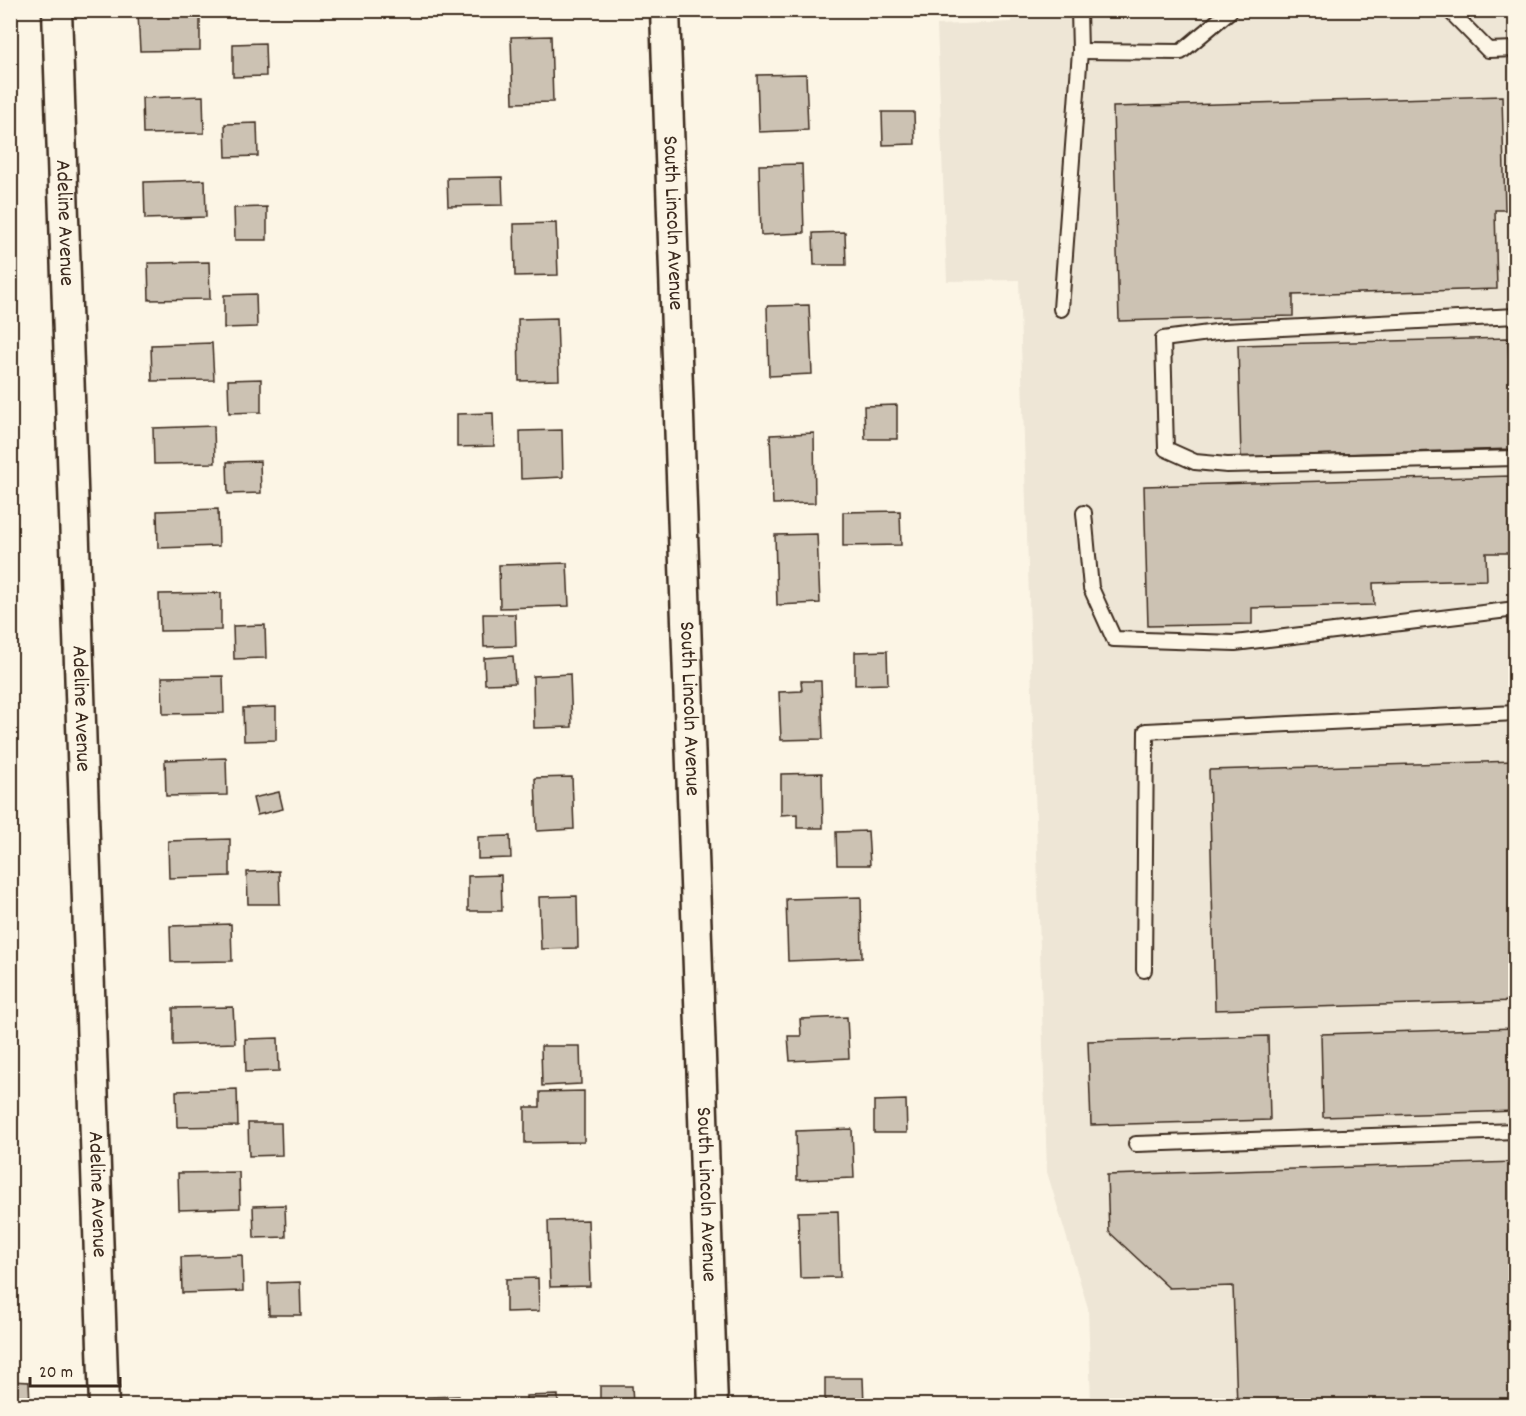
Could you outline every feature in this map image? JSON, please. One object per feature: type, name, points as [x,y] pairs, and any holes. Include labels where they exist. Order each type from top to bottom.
[{"type":"street","name":"Adeline Avenue","points":[[57,10],[104,1406]]},
{"type":"street","name":"South Lincoln Avenue","points":[[665,10],[713,1406]]},
{"type":"lane","points":[[1061,309],[1080,51],[1079,10]]},
{"type":"lane","points":[[1080,51],[1182,52],[1231,10]]},
{"type":"lane","points":[[1449,10],[1488,50],[1515,49]]},
{"type":"lane","points":[[1515,316],[1224,331],[1163,339],[1166,449],[1195,462],[1227,465],[1515,458]]},
{"type":"lane","points":[[1084,513],[1090,588],[1114,639],[1235,643],[1515,609]]},
{"type":"lane","points":[[1144,970],[1146,731],[1515,713]]},
{"type":"lane","points":[[1136,1144],[1515,1131]]},
{"type":"shaded area","points":[[1011,10],[1515,11],[1515,1405],[1091,1405],[1088,1308],[1047,1172],[1019,280],[947,281],[937,25],[1011,22]]},
{"type":"building","points":[[200,13],[200,50],[140,51],[138,14]]},
{"type":"building","points":[[551,36],[553,102],[513,103],[511,37]]},
{"type":"building","points":[[265,43],[266,76],[233,77],[233,44]]},
{"type":"building","points":[[806,74],[808,130],[759,132],[757,75]]},
{"type":"building","points":[[203,96],[204,133],[143,134],[142,98]]},
{"type":"building","points":[[1502,96],[1505,210],[1495,210],[1497,289],[1293,295],[1293,316],[1119,321],[1113,107]]},
{"type":"building","points":[[882,112],[914,112],[915,144],[883,145]]},
{"type":"building","points":[[257,123],[258,156],[226,157],[225,124]]},
{"type":"building","points":[[802,164],[804,233],[761,235],[759,165]]},
{"type":"building","points":[[502,177],[503,205],[448,206],[447,178]]},
{"type":"building","points":[[205,180],[206,217],[145,219],[144,182]]},
{"type":"building","points":[[267,207],[267,240],[235,240],[234,208]]},
{"type":"building","points":[[556,223],[558,275],[515,276],[514,224]]},
{"type":"building","points":[[845,232],[846,265],[814,265],[813,233]]},
{"type":"building","points":[[209,262],[210,299],[149,300],[148,263]]},
{"type":"building","points":[[256,294],[257,327],[224,328],[224,295]]},
{"type":"building","points":[[809,305],[812,374],[769,376],[767,306]]},
{"type":"building","points":[[557,318],[559,380],[519,381],[518,319]]},
{"type":"building","points":[[1508,338],[1512,449],[1241,457],[1238,345]]},
{"type":"building","points":[[212,343],[214,380],[152,381],[151,345]]},
{"type":"building","points":[[261,379],[261,412],[229,413],[228,380]]},
{"type":"building","points":[[897,405],[897,439],[865,439],[864,406]]},
{"type":"building","points":[[493,413],[494,446],[457,447],[457,414]]},
{"type":"building","points":[[214,426],[215,463],[154,464],[153,428]]},
{"type":"building","points":[[562,430],[563,477],[521,479],[520,431]]},
{"type":"building","points":[[814,433],[815,503],[773,504],[770,435]]},
{"type":"building","points":[[260,461],[261,493],[228,494],[227,462]]},
{"type":"building","points":[[1511,476],[1513,553],[1486,553],[1487,580],[1373,583],[1374,605],[1252,608],[1252,624],[1148,626],[1144,486]]},
{"type":"building","points":[[218,509],[219,546],[158,548],[157,511]]},
{"type":"building","points":[[900,511],[901,545],[843,546],[843,512]]},
{"type":"building","points":[[817,534],[820,603],[777,605],[775,535]]},
{"type":"building","points":[[567,563],[569,606],[500,608],[499,565]]},
{"type":"building","points":[[221,593],[221,630],[160,631],[159,594]]},
{"type":"building","points":[[483,614],[515,614],[516,646],[484,647]]},
{"type":"building","points":[[265,625],[266,658],[234,659],[233,626]]},
{"type":"building","points":[[887,651],[888,684],[855,685],[855,652]]},
{"type":"building","points":[[513,656],[515,683],[485,684],[484,658]]},
{"type":"building","points":[[570,674],[572,727],[534,728],[533,676]]},
{"type":"building","points":[[223,676],[224,713],[163,714],[162,677]]},
{"type":"building","points":[[801,681],[821,681],[823,739],[781,740],[779,692],[802,691]]},
{"type":"building","points":[[276,707],[276,740],[244,741],[243,708]]},
{"type":"building","points":[[226,758],[227,795],[166,796],[165,760]]},
{"type":"building","points":[[1516,761],[1516,1001],[1215,1010],[1209,770]]},
{"type":"building","points":[[822,773],[823,828],[797,828],[797,814],[781,815],[781,774]]},
{"type":"building","points":[[572,777],[574,829],[537,831],[535,778]]},
{"type":"building","points":[[279,792],[283,809],[257,815],[253,798]]},
{"type":"building","points":[[868,831],[870,865],[837,865],[836,832]]},
{"type":"building","points":[[510,836],[511,858],[478,859],[478,837]]},
{"type":"building","points":[[230,839],[230,876],[169,878],[168,841]]},
{"type":"building","points":[[279,871],[280,904],[248,904],[247,872]]},
{"type":"building","points":[[501,875],[502,911],[468,911],[468,876]]},
{"type":"building","points":[[577,896],[578,948],[541,949],[539,897]]},
{"type":"building","points":[[861,897],[862,958],[788,961],[786,899]]},
{"type":"building","points":[[231,924],[232,961],[171,962],[170,926]]},
{"type":"building","points":[[233,1007],[235,1043],[173,1045],[173,1008]]},
{"type":"building","points":[[847,1017],[849,1058],[790,1061],[788,1036],[801,1036],[800,1019]]},
{"type":"building","points":[[1516,1028],[1516,1111],[1323,1117],[1321,1034]]},
{"type":"building","points":[[1268,1036],[1270,1120],[1091,1125],[1088,1041]]},
{"type":"building","points":[[278,1038],[279,1071],[246,1072],[245,1039]]},
{"type":"building","points":[[541,1046],[580,1046],[581,1084],[542,1086]]},
{"type":"building","points":[[237,1089],[238,1126],[177,1127],[176,1091]]},
{"type":"building","points":[[584,1091],[584,1142],[525,1143],[525,1107],[540,1107],[540,1092]]},
{"type":"building","points":[[906,1100],[907,1133],[874,1133],[874,1101]]},
{"type":"building","points":[[248,1123],[281,1123],[282,1155],[249,1156]]},
{"type":"building","points":[[852,1129],[854,1178],[797,1180],[796,1131]]},
{"type":"building","points":[[1516,1162],[1516,1406],[1237,1406],[1233,1286],[1169,1288],[1109,1232],[1107,1175]]},
{"type":"building","points":[[239,1172],[240,1208],[179,1210],[178,1173]]},
{"type":"building","points":[[285,1205],[286,1237],[254,1238],[253,1206]]},
{"type":"building","points":[[838,1211],[840,1277],[800,1278],[798,1212]]},
{"type":"building","points":[[588,1220],[590,1286],[550,1287],[548,1221]]},
{"type":"building","points":[[242,1255],[243,1291],[182,1293],[181,1257]]},
{"type":"building","points":[[538,1278],[539,1311],[506,1312],[506,1279]]},
{"type":"building","points":[[10,1280],[13,1280],[15,1315],[10,1316]]},
{"type":"building","points":[[300,1282],[301,1315],[269,1315],[268,1283]]},
{"type":"building","points":[[825,1378],[863,1378],[864,1406],[825,1406]]},
{"type":"building","points":[[10,1381],[29,1382],[30,1406],[10,1406]]},
{"type":"building","points":[[600,1386],[632,1386],[633,1406],[600,1406]]},
{"type":"building","points":[[558,1395],[558,1406],[526,1406],[526,1396]]},
{"type":"building","points":[[459,1396],[460,1406],[427,1406],[427,1397]]}]
